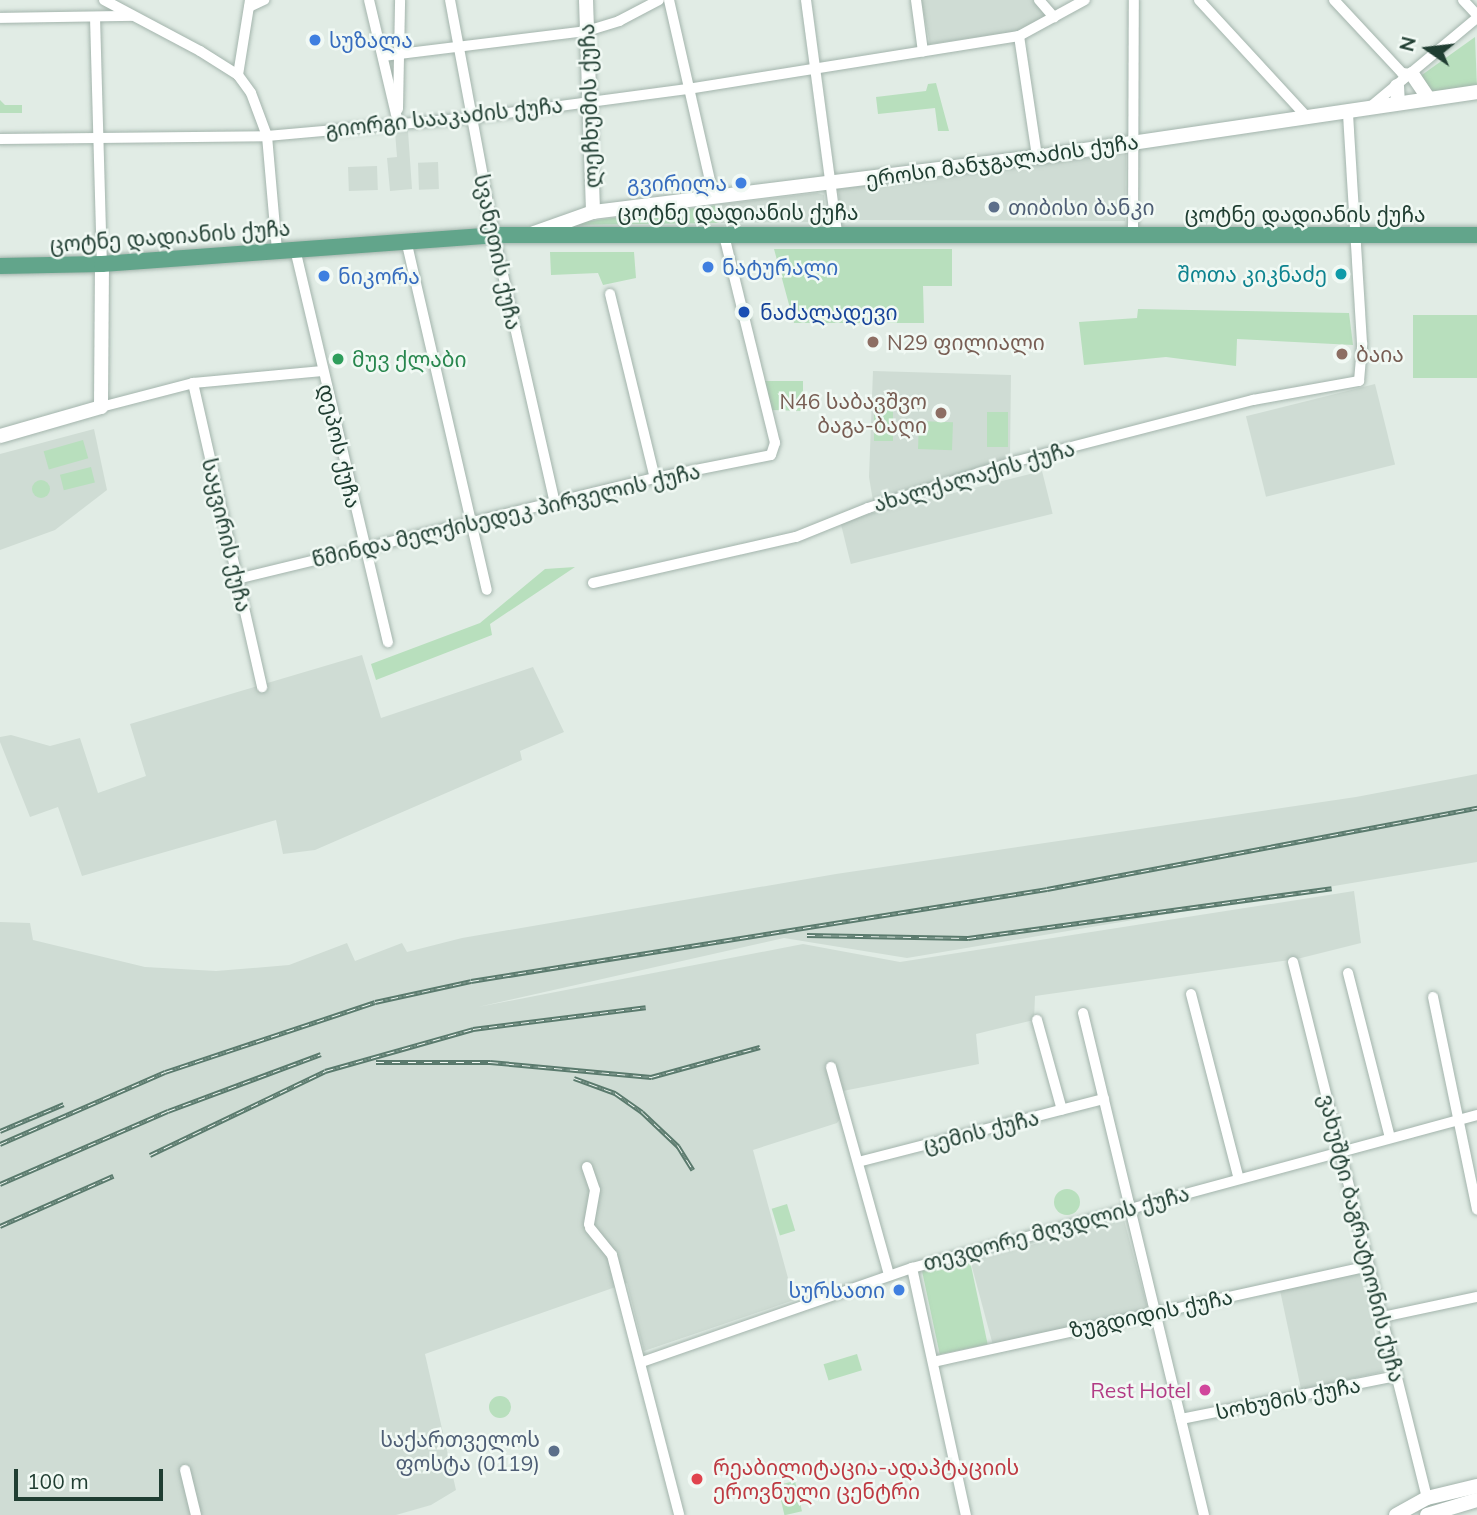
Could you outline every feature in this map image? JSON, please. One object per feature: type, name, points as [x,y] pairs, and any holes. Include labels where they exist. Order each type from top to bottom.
[{"type":"main road","name":"ცოტნე დადიანის ქუჩა","points":[[0,266],[102,264],[494,235],[723,232],[1477,235]]},
{"type":"street","points":[[104,0],[238,75],[251,93],[267,136],[276,250]]},
{"type":"street","points":[[238,75],[250,3],[264,0]]},
{"type":"street","points":[[369,0],[398,123]]},
{"type":"street","points":[[398,123],[400,0]]},
{"type":"street","name":"სვანეთის ქუჩა","points":[[450,0],[494,235],[555,503]]},
{"type":"street","name":"ლეჩხუმის ქუჩა","points":[[586,0],[593,212]]},
{"type":"street","points":[[383,56],[587,31],[619,21],[659,0]]},
{"type":"street","points":[[669,0],[714,198]]},
{"type":"street","points":[[806,0],[833,183],[837,233]]},
{"type":"street","points":[[916,0],[923,52]]},
{"type":"street","points":[[1039,0],[1054,17]]},
{"type":"street","name":"გიორგი სააკაძის ქუჩა","points":[[0,139],[267,136],[470,118],[589,100],[688,89],[1019,36],[1085,0]]},
{"type":"street","points":[[1133,234],[1134,0]]},
{"type":"street","points":[[1199,0],[1308,118]]},
{"type":"street","points":[[1334,0],[1402,73],[1412,74]]},
{"type":"street","points":[[1370,107],[1477,17],[1463,0]]},
{"type":"street","points":[[0,18],[136,16]]},
{"type":"street","points":[[95,17],[102,264],[102,407]]},
{"type":"street","points":[[1019,36],[1037,157]]},
{"type":"street","points":[[1412,74],[1429,99]]},
{"type":"street","points":[[1401,103],[1412,74]]},
{"type":"street","points":[[1397,86],[1401,103]]},
{"type":"street","name":"ეროსი მანჯგალაძის ქუჩა","points":[[529,235],[593,212],[1037,157],[1477,92]]},
{"type":"street","points":[[1348,111],[1353,235]]},
{"type":"street","name":"წმინდა მელქისედეკ პირველის ქუჩა","points":[[237,579],[774,451],[723,232]]},
{"type":"street","name":"ახალქალაქის ქუჩა","points":[[593,583],[796,537],[868,508],[1010,463],[1253,400],[1359,381],[1362,344],[1353,235]]},
{"type":"street","points":[[406,240],[487,590]]},
{"type":"street","name":"დეპოს ქუჩა","points":[[295,249],[363,547],[388,642]]},
{"type":"street","points":[[610,294],[655,478]]},
{"type":"street","points":[[0,436],[193,383],[322,371]]},
{"type":"street","name":"საყვირის ქუჩა","points":[[193,383],[262,687]]},
{"type":"street","name":"ვახუშტი ბაგრატიონის ქუჩა","points":[[1293,962],[1429,1510]]},
{"type":"street","points":[[1348,973],[1390,1138]]},
{"type":"street","points":[[1191,994],[1240,1178]]},
{"type":"street","points":[[1433,997],[1477,1210]]},
{"type":"street","points":[[1083,1013],[1204,1515]]},
{"type":"street","points":[[1037,1020],[1062,1110]]},
{"type":"street","points":[[831,1067],[889,1275]]},
{"type":"street","name":"ცემის ქუჩა","points":[[858,1163],[1104,1100]]},
{"type":"street","name":"თევდორე მღვდლის ქუჩა","points":[[642,1362],[912,1268],[1477,1115]]},
{"type":"street","points":[[587,1167],[595,1190],[589,1226],[612,1255],[642,1362],[679,1515]]},
{"type":"street","name":"ზუგდიდის ქუჩა","points":[[933,1362],[1369,1266]]},
{"type":"street","points":[[912,1268],[966,1515]]},
{"type":"street","points":[[1382,1317],[1477,1297]]},
{"type":"street","name":"სოხუმის ქუჩა","points":[[1181,1419],[1396,1376]]},
{"type":"street","points":[[184,1470],[196,1515]]},
{"type":"street","points":[[1429,1510],[1477,1486]]},
{"type":"street","points":[[1396,1515],[1477,1500]]},
{"type":"shaded area","points":[[921,0],[1033,0],[1048,17],[1019,31],[930,44]]},
{"type":"shaded area","points":[[408,131],[412,189],[390,191],[387,158],[397,157],[395,132]]},
{"type":"shaded area","points":[[1126,153],[1125,221],[841,220],[838,189]]},
{"type":"shaded area","points":[[438,162],[439,189],[419,190],[418,163]]},
{"type":"shaded area","points":[[377,166],[378,190],[349,191],[348,167]]},
{"type":"shaded area","points":[[817,193],[824,195],[826,222],[719,223],[717,205]]},
{"type":"shaded area","name":"N46 საბავშვო ბაგა-ბაღი","points":[[873,371],[1011,375],[1010,457],[873,501],[869,477]]},
{"type":"shaded area","points":[[1375,384],[1395,465],[1266,497],[1246,416]]},
{"type":"shaded area","points":[[94,429],[107,490],[55,530],[0,550],[0,454]]},
{"type":"shaded area","points":[[1042,471],[1053,514],[851,564],[840,521]]},
{"type":"shaded area","points":[[362,655],[381,718],[533,667],[564,732],[520,751],[522,760],[315,850],[283,854],[276,820],[82,876],[58,807],[30,817],[0,742],[0,737],[11,735],[50,746],[80,738],[98,793],[146,776],[130,724]]},
{"type":"shaded area","points":[[1477,774],[1477,862],[907,958],[784,938],[478,1007],[803,944],[900,962],[1354,891],[1361,943],[1297,959],[1035,996],[1034,1020],[976,1034],[979,1064],[843,1091],[847,1110],[837,1123],[753,1150],[794,1300],[644,1351],[627,1283],[425,1354],[456,1490],[431,1505],[396,1515],[0,1515],[0,922],[30,923],[33,940],[145,967],[216,971],[289,965],[347,943],[355,961],[402,943],[407,952],[462,938],[836,874],[1356,797]]},
{"type":"shaded area","points":[[1124,1220],[1148,1308],[994,1349],[970,1261]]},
{"type":"shaded area","points":[[1362,1272],[1383,1372],[1301,1389],[1280,1289]]},
{"type":"green space","points":[[1475,37],[1477,89],[1432,95],[1419,77]]},
{"type":"green space","points":[[936,83],[949,131],[938,131],[935,108],[878,114],[876,97],[926,91],[928,84]]},
{"type":"green space","points":[[0,100],[5,105],[22,105],[22,113],[0,113]]},
{"type":"green space","points":[[717,205],[719,223],[565,225],[604,219]]},
{"type":"green space","points":[[774,249],[952,249],[952,286],[923,286],[924,323],[794,323]]},
{"type":"green space","points":[[550,252],[634,252],[636,278],[603,285],[598,273],[551,275]]},
{"type":"green space","points":[[1138,309],[1349,313],[1353,345],[1237,339],[1236,366],[1166,357],[1084,365],[1079,322],[1137,318]]},
{"type":"green space","points":[[1413,315],[1477,315],[1477,378],[1413,378]]},
{"type":"green space","points":[[764,381],[803,381],[803,411],[772,410]]},
{"type":"green space","points":[[874,404],[893,404],[893,441],[874,441]]},
{"type":"green space","points":[[987,412],[1008,412],[1008,447],[987,447]]},
{"type":"green space","points":[[919,421],[953,422],[952,450],[918,449]]},
{"type":"green space","points":[[83,440],[88,458],[49,470],[44,451]]},
{"type":"green space","points":[[91,467],[95,483],[64,490],[60,475]]},
{"type":"green space","points":[[41,480],[47,483],[50,489],[47,495],[41,498],[35,495],[32,489],[35,483]]},
{"type":"green space","points":[[575,567],[490,624],[492,635],[376,680],[371,664],[480,623],[545,569]]},
{"type":"green space","points":[[1067,1189],[1076,1193],[1080,1202],[1076,1211],[1067,1215],[1058,1211],[1054,1202],[1058,1193]]},
{"type":"green space","points":[[787,1204],[795,1231],[780,1235],[772,1209]]},
{"type":"green space","points":[[970,1261],[988,1344],[940,1354],[922,1271]]},
{"type":"green space","points":[[857,1354],[862,1370],[828,1380],[824,1364]]},
{"type":"green space","points":[[500,1396],[508,1399],[511,1407],[508,1415],[500,1418],[492,1415],[489,1407],[492,1399]]},
{"type":"green space","points":[[795,1481],[802,1511],[784,1515],[777,1485]]},
{"type":"railway","points":[[0,1144],[165,1072],[375,1002],[471,981],[1047,889],[1477,808]]},
{"type":"railway","points":[[807,935],[968,938],[1332,888]]},
{"type":"railway","points":[[150,1155],[325,1071],[473,1029],[646,1007]]},
{"type":"railway","points":[[376,1062],[490,1062],[651,1077],[760,1047]]},
{"type":"railway","points":[[0,1184],[168,1111],[321,1054]]},
{"type":"railway","points":[[574,1078],[615,1093],[642,1112],[678,1146],[693,1170]]},
{"type":"railway","points":[[0,1131],[64,1104]]},
{"type":"railway","points":[[0,1226],[113,1176]]},
{"type":"place","name":"სუზალა","points":[[315,40]]},
{"type":"place","name":"გვირილა","points":[[741,183]]},
{"type":"place","name":"თიბისი ბანკი","points":[[994,207]]},
{"type":"place","name":"ნატურალი","points":[[708,267]]},
{"type":"place","name":"შოთა კიკნაძე","points":[[1341,274]]},
{"type":"place","name":"ნიკორა","points":[[324,276]]},
{"type":"place","name":"ნაძალადევი","points":[[744,312]]},
{"type":"place","name":"N29 ფილიალი","points":[[873,342]]},
{"type":"place","name":"ბაია","points":[[1342,354]]},
{"type":"place","name":"მუვ ქლაბი","points":[[338,359]]},
{"type":"place","name":"N46 საბავშვო ბაგა-ბაღი","points":[[941,413]]},
{"type":"place","name":"სურსათი","points":[[899,1290]]},
{"type":"place","name":"Rest Hotel","points":[[1205,1390]]},
{"type":"place","name":"საქართველოს ფოსტა (0119)","points":[[554,1451]]},
{"type":"place","name":"რეაბილიტაცია-ადაპტაციის ეროვნული ცენტრი","points":[[697,1479]]}]
